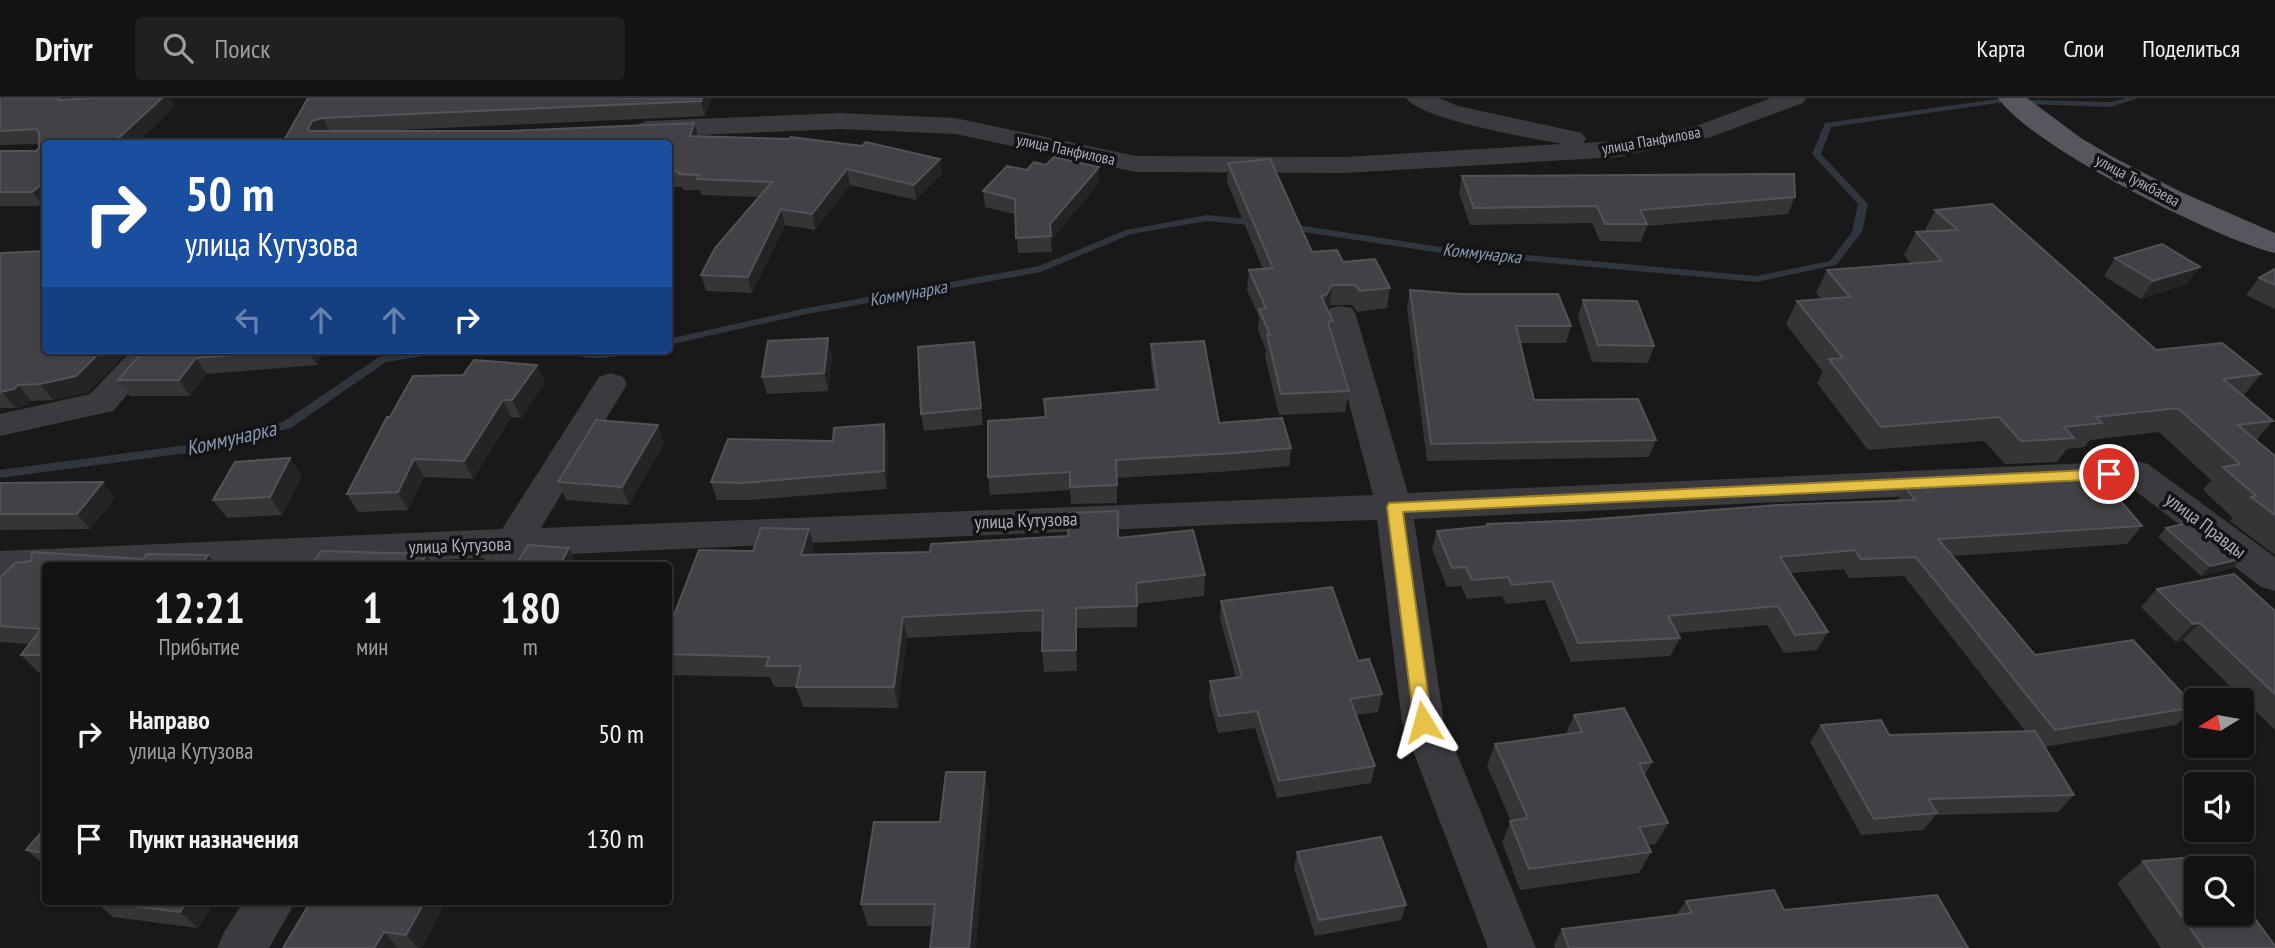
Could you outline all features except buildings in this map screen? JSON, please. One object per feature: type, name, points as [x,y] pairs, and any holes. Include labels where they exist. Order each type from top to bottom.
[{"type":"main road","name":"улица Туякбаева","points":[[2011,98],[2035,120],[2126,176],[2275,244]]},
{"type":"street","points":[[827,98],[840,121]]},
{"type":"street","points":[[1418,98],[1450,112],[1618,149]]},
{"type":"street","name":"улица Панфилова","points":[[620,131],[840,121],[955,126],[1136,164],[1345,165],[1618,149],[1702,132],[1794,98]]},
{"type":"street","points":[[1341,315],[1394,507],[1423,722],[1512,948]]},
{"type":"street","points":[[0,425],[101,403],[146,354]]},
{"type":"street","points":[[506,554],[611,384]]},
{"type":"street","name":"улица Кутузова","points":[[138,562],[506,554],[1394,507],[2137,473]]},
{"type":"street","name":"улица Правды","points":[[2137,473],[2275,577]]},
{"type":"street","name":"улица Кутузова","points":[[0,565],[42,564]]},
{"type":"street","points":[[241,948],[269,905]]},
{"type":"waterway","name":"Коммунарка","points":[[1284,226],[1441,250],[1756,279],[1833,263],[1857,232],[1863,204],[1816,154],[1828,125],[1998,101],[2111,105],[2135,98]]},
{"type":"waterway","name":"Коммунарка","points":[[672,341],[807,311],[1041,269],[1129,232],[1207,218],[1259,223]]},
{"type":"waterway","name":"Коммунарка","points":[[0,474],[195,448],[287,425],[383,359],[416,354]]},
{"type":"waterway","name":"Коммунарка","points":[[594,354],[614,354]]},
{"type":"route","points":[[1423,722],[1394,507],[2109,474]]}]
